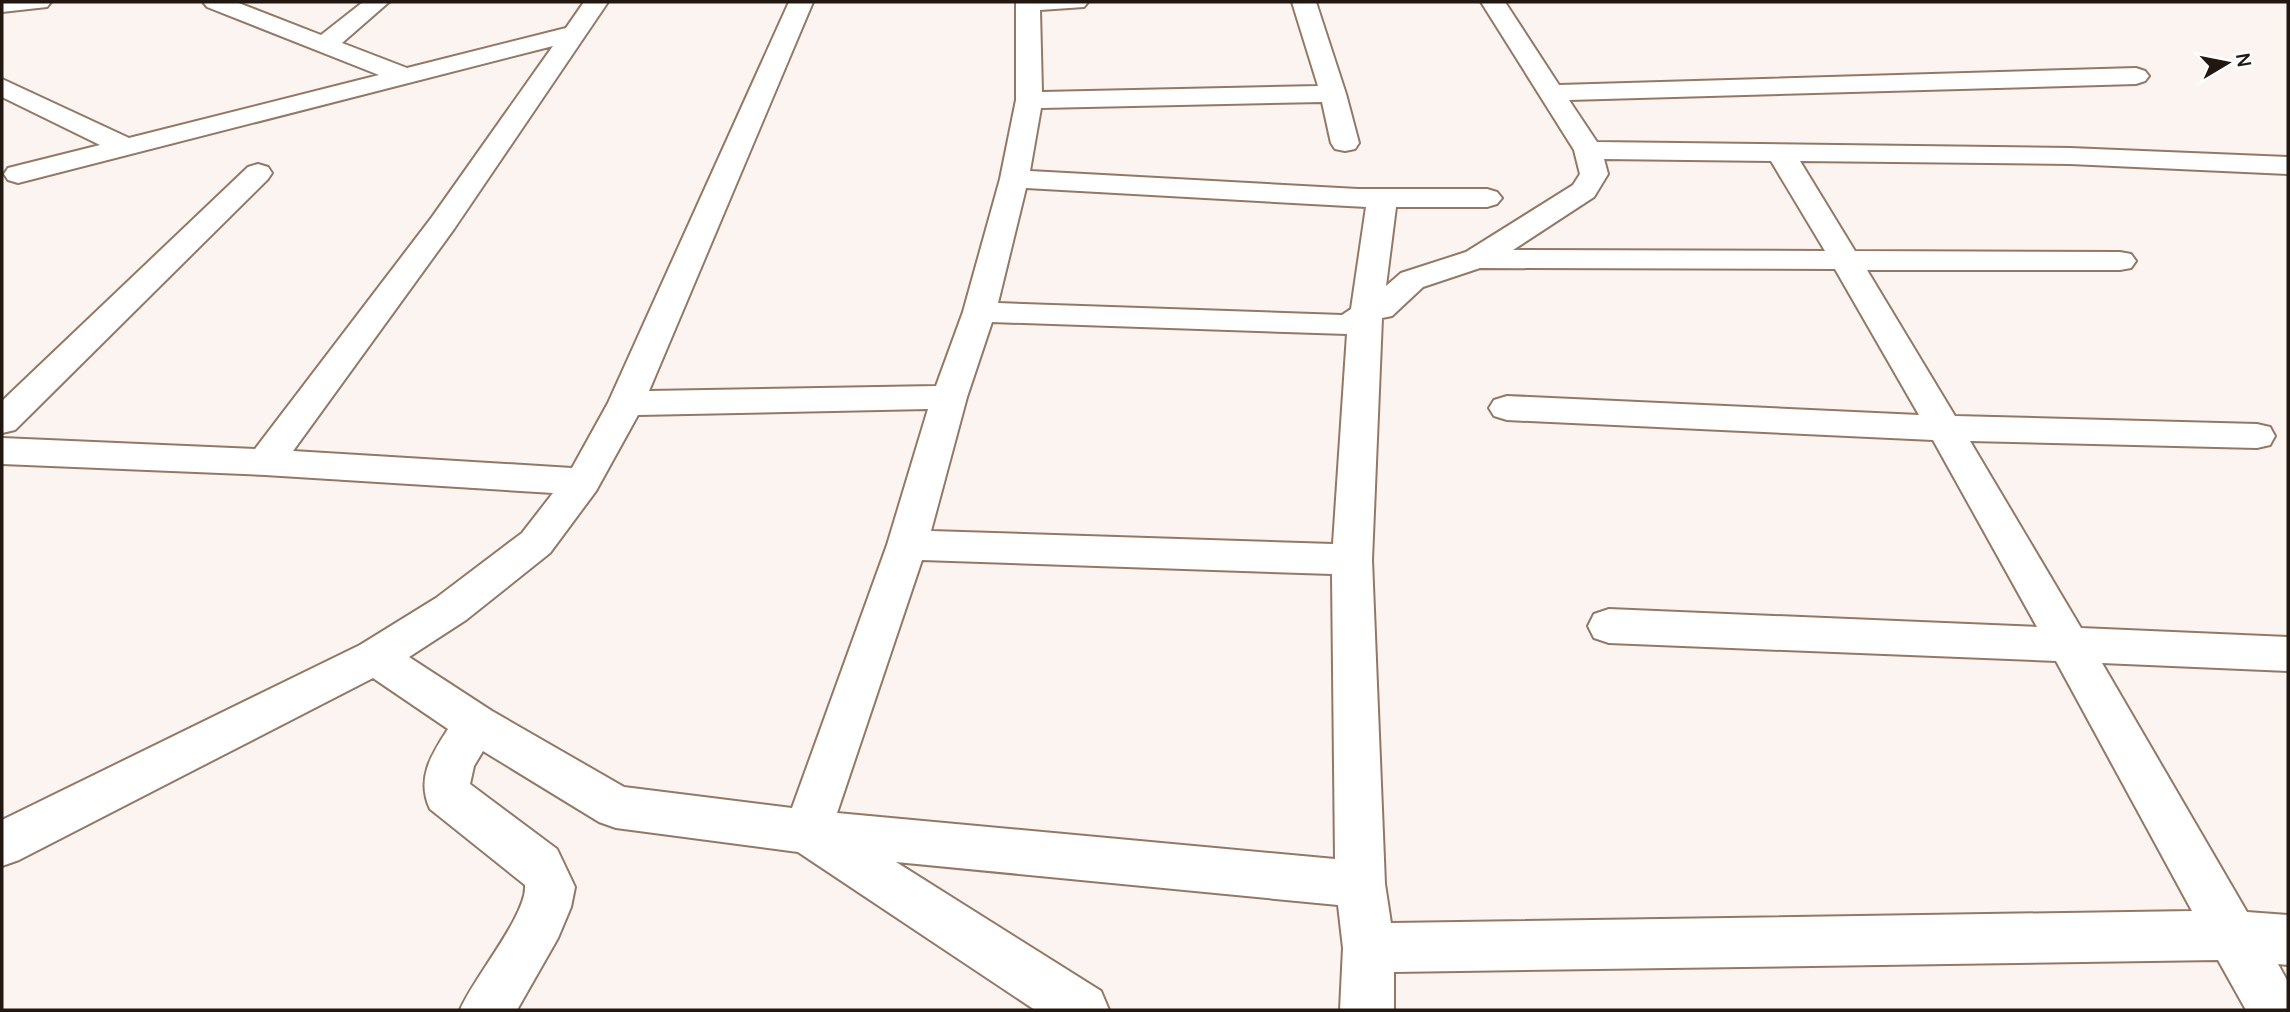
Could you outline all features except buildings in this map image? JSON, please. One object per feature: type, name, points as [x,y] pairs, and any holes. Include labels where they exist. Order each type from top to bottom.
[{"type":"street","points":[[2,5],[39,2]]},
{"type":"street","points":[[215,2],[405,76]]},
{"type":"street","points":[[324,45],[377,2]]},
{"type":"street","points":[[265,462],[443,223],[596,2]]},
{"type":"street","points":[[2,844],[375,657],[451,610],[536,543],[583,482],[626,403],[801,2]]},
{"type":"street","points":[[807,832],[907,545],[949,397],[979,312],[1014,179],[1029,100],[1028,2],[1076,2]]},
{"type":"street","points":[[1304,2],[1333,94],[1345,143]]},
{"type":"street","points":[[979,312],[1343,325],[1357,321],[1367,312],[1380,309],[1412,280],[1477,259],[1584,191],[1594,174],[1588,150],[1493,2]]},
{"type":"street","points":[[19,174],[575,33]]},
{"type":"street","points":[[1550,93],[2136,76]]},
{"type":"street","points":[[2,87],[126,147]]},
{"type":"street","points":[[1029,100],[1333,94]]},
{"type":"street","points":[[1588,150],[2070,156],[2288,165]]},
{"type":"street","points":[[1780,152],[1846,259],[2068,643],[2275,1010]]},
{"type":"street","points":[[2,421],[258,173]]},
{"type":"street","points":[[1014,179],[1358,198],[1487,198]]},
{"type":"street","points":[[1367,1010],[1369,948],[1360,884],[1352,560],[1367,312],[1382,197]]},
{"type":"street","points":[[1477,259],[2120,261]]},
{"type":"street","points":[[626,403],[949,397]]},
{"type":"street","points":[[1507,408],[1943,428],[2257,436]]},
{"type":"street","points":[[2,451],[265,462],[583,482]]},
{"type":"street","points":[[907,545],[1352,560]]},
{"type":"street","points":[[1609,626],[2288,654]]},
{"type":"street","points":[[375,657],[476,724],[616,807],[807,832],[1360,884]]},
{"type":"street","points":[[476,724],[450,766],[446,782],[447,794],[540,865],[549,879],[550,894],[544,912],[487,1010]]},
{"type":"street","points":[[807,832],[1082,1010]]},
{"type":"street","points":[[1369,948],[2232,935],[2288,940]]}]
